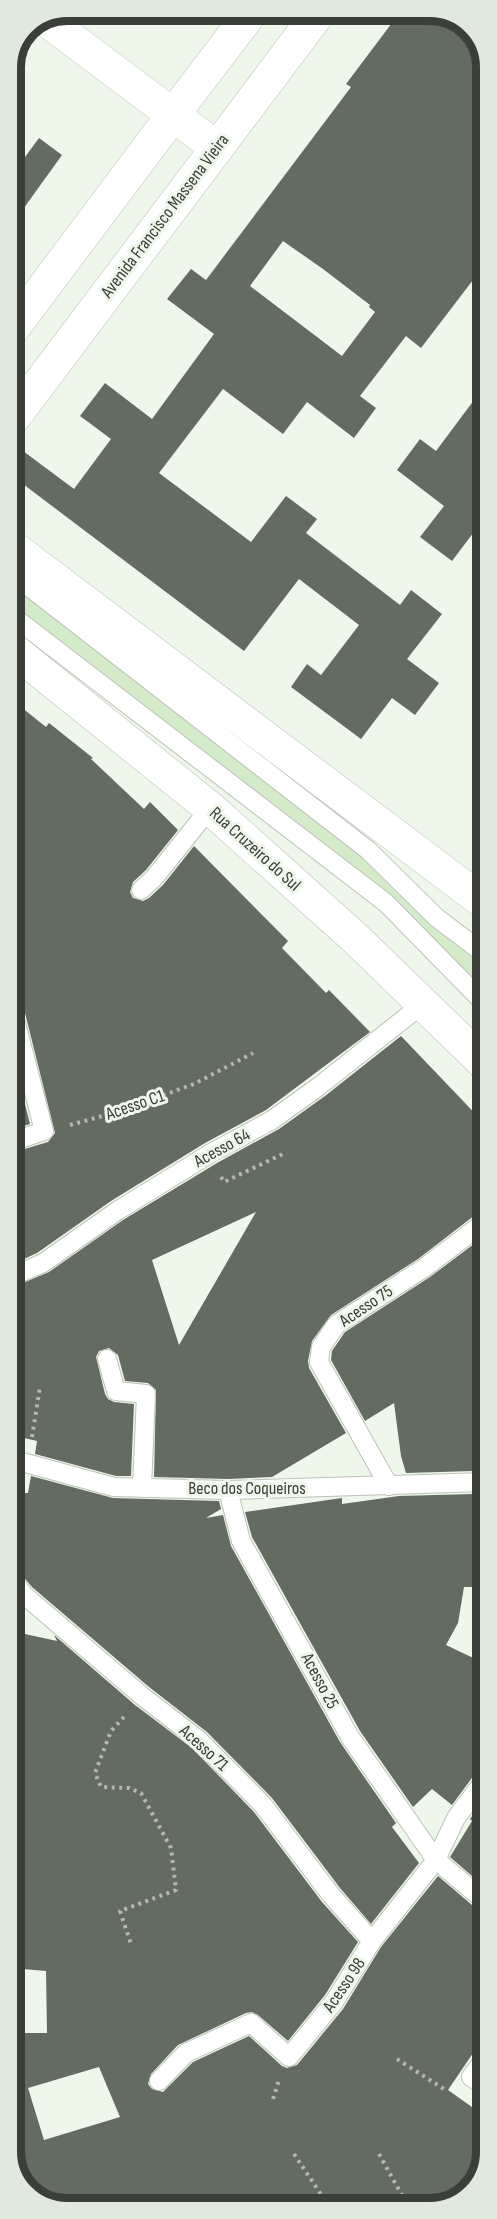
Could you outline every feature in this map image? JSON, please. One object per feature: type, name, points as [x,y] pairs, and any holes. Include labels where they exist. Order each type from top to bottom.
[{"type":"main road","points":[[21,318],[244,21]]},
{"type":"main road","name":"Avenida Francisco Massena Vieira","points":[[21,408],[312,21]]},
{"type":"main road","points":[[51,24],[217,148]]},
{"type":"main road","points":[[21,554],[476,896]]},
{"type":"main road","name":"Rua Cruzeiro do Sul","points":[[21,656],[210,808],[424,1003],[476,1055]]},
{"type":"lane","points":[[21,581],[368,850],[437,918],[476,947]]},
{"type":"lane","points":[[21,623],[386,903],[476,995]]},
{"type":"lane","points":[[141,890],[154,878],[210,808]]},
{"type":"lane","name":"Acesso 64","points":[[21,1273],[43,1263],[117,1211],[211,1153],[272,1120],[318,1087],[424,1003]]},
{"type":"lane","points":[[21,1048],[44,1131],[21,1139]]},
{"type":"lane","name":"Acesso 75","points":[[389,1486],[319,1362],[321,1347],[337,1324],[424,1268],[476,1229]]},
{"type":"lane","points":[[107,1359],[116,1391],[146,1394],[142,1488]]},
{"type":"lane","name":"Beco dos Coqueiros","points":[[21,1462],[114,1487],[228,1490],[476,1482]]},
{"type":"lane","name":"Acesso 25","points":[[228,1490],[241,1541],[350,1737],[436,1860],[476,1894]]},
{"type":"lane","name":"Acesso 71","points":[[21,1592],[142,1696],[199,1740],[263,1805],[331,1894],[372,1941]]},
{"type":"lane","name":"Acesso 98","points":[[159,2081],[186,2053],[251,2023],[290,2057],[334,2002],[372,1941],[436,1860],[456,1818],[476,1791]]},
{"type":"lane","points":[[476,2070],[471,2077],[476,2080]]},
{"type":"path","name":"Acesso C1","points":[[44,1131],[117,1112],[194,1084],[253,1053]]},
{"type":"path","points":[[21,1458],[40,1387]]},
{"type":"path","points":[[131,1944],[120,1911],[176,1890],[171,1848],[141,1793],[129,1788],[101,1787],[95,1773],[111,1731],[142,1696]]},
{"type":"path","points":[[397,2059],[452,2095],[471,2077]]},
{"type":"path","points":[[294,2154],[323,2198]]},
{"type":"path","points":[[379,2154],[403,2198]]},
{"type":"green space","points":[[21,592],[361,852],[476,951],[476,983],[364,875],[21,611]]},
{"type":"building","points":[[393,21],[433,21],[448,24],[467,39],[473,49],[476,66],[476,276],[421,348],[406,336],[360,396],[376,408],[354,438],[307,402],[283,434],[223,389],[159,473],[251,542],[286,496],[317,519],[306,533],[400,605],[411,590],[442,614],[407,659],[439,683],[415,715],[392,698],[361,739],[291,687],[307,664],[321,675],[359,625],[299,579],[244,651],[21,483],[21,449],[74,489],[111,439],[80,416],[105,383],[152,419],[214,334],[167,299],[191,269],[206,280],[351,87],[346,84]],"holes":[[[283,241],[370,305],[369,307],[375,312],[342,356],[250,286]]]},
{"type":"building","points":[[39,138],[62,155],[21,212],[21,162]]},
{"type":"building","points":[[476,397],[476,529],[452,561],[420,537],[444,506],[397,470],[420,439],[436,451]]},
{"type":"building","points":[[21,707],[46,727],[49,723],[93,758],[91,759],[144,809],[150,802],[178,830],[146,870],[133,882],[130,892],[133,898],[143,901],[149,898],[163,885],[194,846],[288,941],[282,948],[326,993],[329,990],[370,1032],[266,1110],[205,1143],[111,1201],[37,1253],[21,1260],[21,1150],[48,1142],[55,1133],[22,1001]]},
{"type":"building","points":[[401,1036],[476,1115],[476,1214],[418,1259],[331,1315],[312,1341],[309,1368],[346,1433],[272,1477],[228,1479],[154,1477],[156,1390],[148,1383],[125,1381],[118,1355],[109,1348],[99,1351],[96,1357],[105,1394],[114,1402],[134,1404],[131,1476],[116,1476],[35,1454],[37,1441],[21,1437],[21,1284],[49,1272],[123,1220],[217,1163],[279,1129]],"holes":[[[256,1212],[179,1345],[152,1260]]]},
{"type":"building","points":[[21,1088],[30,1124],[21,1127]]},
{"type":"building","points":[[476,1242],[476,1457],[473,1457],[473,1471],[406,1473],[401,1456],[394,1403],[365,1421],[331,1360],[332,1351],[345,1332],[430,1277]]},
{"type":"building","points":[[31,1476],[113,1498],[219,1501],[221,1509],[206,1518],[223,1515],[231,1546],[340,1742],[396,1823],[392,1827],[419,1863],[371,1924],[340,1888],[272,1798],[207,1732],[149,1687],[32,1587],[21,1574],[21,1493],[28,1493]]},
{"type":"building","points":[[473,1494],[473,1515],[476,1515],[476,1587],[464,1587],[458,1623],[446,1645],[476,1659],[476,1772],[452,1805],[432,1789],[413,1807],[360,1731],[252,1537],[245,1512],[342,1498],[342,1504],[399,1496]]},
{"type":"building","points":[[21,1633],[57,1641],[54,1635],[135,1705],[192,1748],[254,1812],[322,1902],[358,1942],[325,1995],[288,2041],[258,2015],[252,2012],[246,2013],[178,2045],[151,2074],[148,2084],[152,2089],[163,2092],[193,2062],[249,2036],[282,2066],[287,2068],[297,2065],[343,2009],[381,1947],[438,1876],[476,1908],[476,2049],[448,2090],[476,2110],[474,2167],[461,2187],[448,2195],[430,2198],[64,2198],[49,2195],[32,2183],[23,2167],[21,2152],[21,2033],[47,2033],[46,1971],[21,1969]],"holes":[[[99,2067],[120,2117],[44,2140],[28,2088]]]},
{"type":"building","points":[[476,1810],[476,1879],[450,1857],[472,1821],[470,1819]]}]
